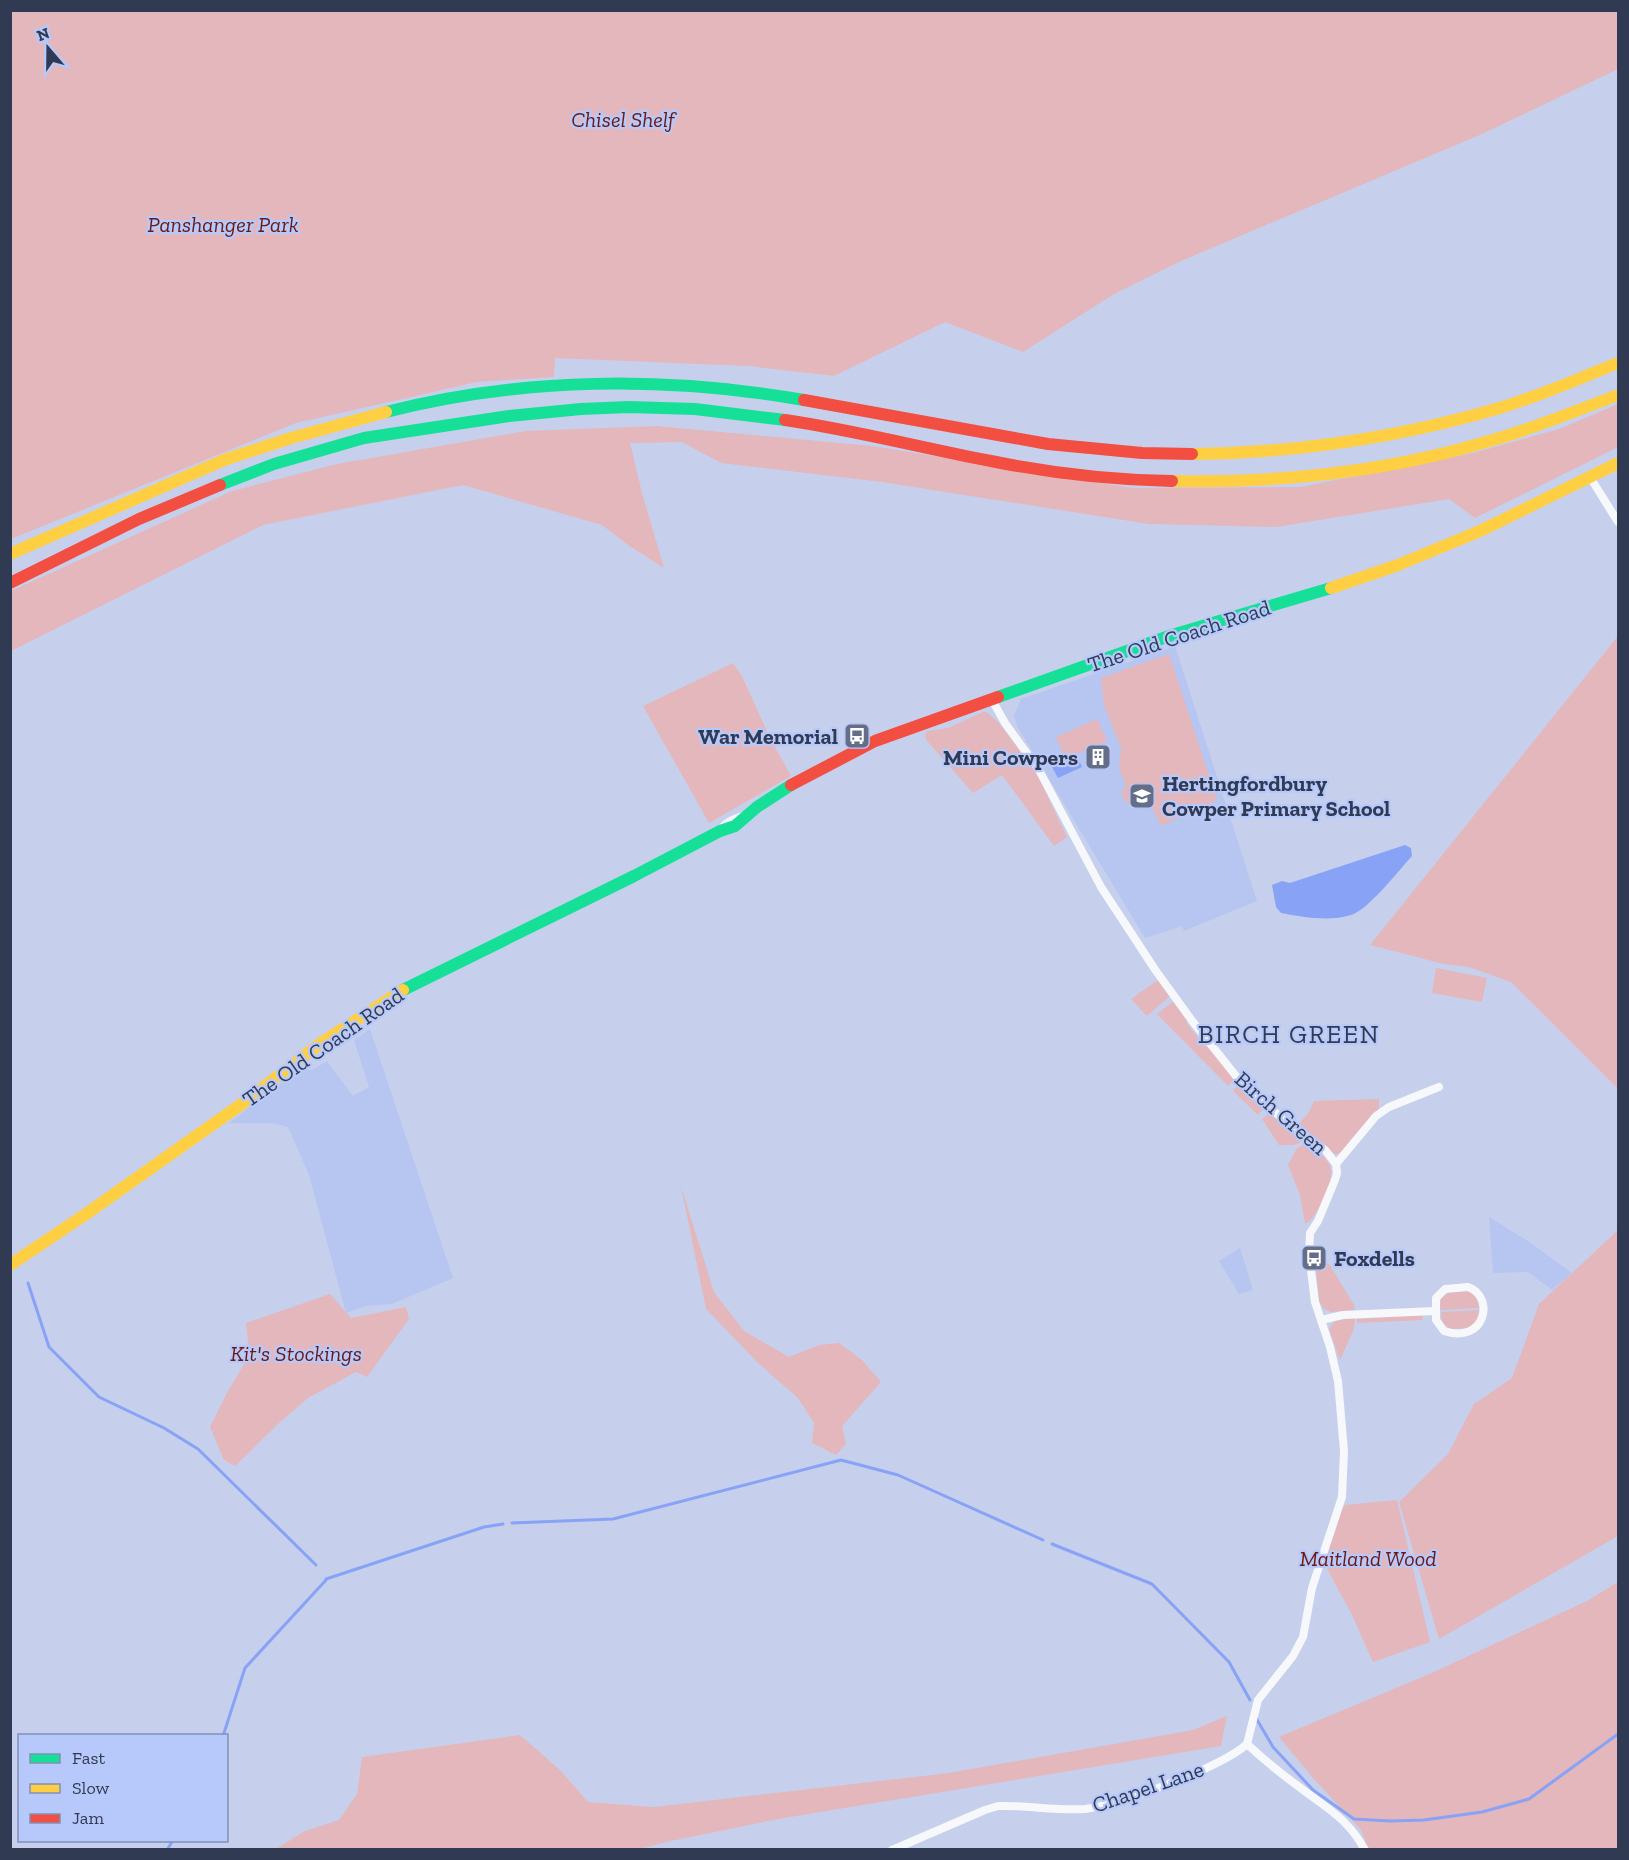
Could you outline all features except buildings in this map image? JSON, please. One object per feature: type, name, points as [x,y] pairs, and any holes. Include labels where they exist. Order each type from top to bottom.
[{"type":"main road","points":[[10,554],[245,452],[384,413],[506,388],[639,384],[711,387],[806,400],[1040,442],[1129,452],[1201,453],[1300,448],[1349,442],[1442,422],[1504,406],[1618,363]]},
{"type":"main road","points":[[10,583],[70,552],[185,500],[224,483],[295,458],[365,438],[552,410],[629,407],[731,413],[797,421],[1020,467],[1153,481],[1203,481],[1258,480],[1418,458],[1472,446],[1515,433],[1618,395]]},
{"type":"main road","name":"The Old Coach Road","points":[[10,1265],[234,1109],[321,1043],[402,991],[614,887],[720,831],[726,832],[738,825],[744,816],[809,773],[850,752],[1172,635],[1331,588],[1398,565],[1480,531],[1618,464]]},
{"type":"street","points":[[1590,477],[1618,522]]},
{"type":"street","name":"Birch Green","points":[[992,700],[1005,723],[1039,770],[1107,897],[1193,1022],[1240,1081],[1286,1122],[1325,1150],[1336,1164],[1335,1180],[1318,1221],[1310,1233],[1310,1271],[1338,1381],[1344,1479],[1341,1497],[1312,1588],[1303,1636],[1293,1656],[1258,1700],[1247,1744]]},
{"type":"street","points":[[1336,1164],[1376,1116],[1406,1100],[1439,1087]]},
{"type":"street","points":[[1468,1287],[1476,1291],[1481,1299],[1481,1322],[1469,1332],[1444,1331],[1438,1323],[1436,1311],[1436,1298],[1442,1291],[1449,1288],[1468,1287]]},
{"type":"street","points":[[1321,1320],[1343,1315],[1436,1311]]},
{"type":"street","points":[[1247,1744],[1274,1768],[1341,1816],[1355,1832],[1365,1850]]},
{"type":"street","name":"Chapel Lane","points":[[892,1850],[998,1806],[1084,1809],[1105,1805],[1211,1766],[1231,1756],[1247,1744]]},
{"type":"shaded area","name":"Hertingfordbury Cowper Primary School","points":[[1175,646],[1257,901],[1184,931],[1182,926],[1145,938],[1017,726],[1014,716],[1021,699]]},
{"type":"shaded area","points":[[370,1029],[453,1278],[392,1304],[366,1306],[346,1313],[309,1175],[288,1127],[271,1123],[229,1123],[300,1068],[312,1070],[327,1061],[353,1096],[369,1087],[354,1040]]},
{"type":"shaded area","points":[[1489,1217],[1528,1241],[1572,1273],[1552,1290],[1528,1272],[1493,1273]]},
{"type":"shaded area","points":[[1240,1248],[1253,1290],[1239,1294],[1219,1261]]},
{"type":"green space","name":"Panshanger Park","points":[[11,11],[1618,11],[1618,69],[1482,134],[1181,261],[1114,294],[1023,352],[945,322],[834,376],[748,366],[555,358],[554,377],[477,382],[296,423],[11,539]]},
{"type":"green space","points":[[1618,404],[1618,447],[1475,518],[1449,499],[1276,527],[1149,524],[882,482],[721,463],[682,442],[630,443],[664,568],[602,525],[463,485],[263,525],[11,651],[11,591],[232,491],[337,464],[526,431],[656,426],[872,446],[1132,488],[1300,487],[1473,453],[1559,429]]},
{"type":"green space","points":[[1618,636],[1618,1089],[1511,982],[1469,967],[1444,964],[1370,945]]},
{"type":"green space","points":[[1169,654],[1217,800],[1161,826],[1151,805],[1145,804],[1140,799],[1127,804],[1121,793],[1126,785],[1119,769],[1121,748],[1104,705],[1101,678]]},
{"type":"green space","points":[[733,663],[742,676],[769,736],[791,776],[709,823],[643,706]]},
{"type":"green space","points":[[983,712],[997,721],[1034,768],[1067,837],[1054,846],[1002,775],[973,793],[927,741],[925,736],[927,731],[948,728]]},
{"type":"green space","points":[[1097,719],[1107,741],[1066,759],[1056,737]]},
{"type":"green space","points":[[1436,968],[1487,978],[1482,1002],[1432,993]]},
{"type":"green space","points":[[1158,980],[1170,996],[1147,1016],[1131,999]]},
{"type":"green space","points":[[1174,1001],[1204,1046],[1209,1047],[1234,1079],[1228,1086],[1157,1014]]},
{"type":"green space","points":[[1238,1084],[1264,1108],[1258,1115],[1233,1091]]},
{"type":"green space","points":[[1379,1099],[1379,1109],[1342,1154],[1335,1154],[1298,1125],[1309,1112],[1314,1101]]},
{"type":"green space","points":[[1270,1113],[1302,1138],[1300,1143],[1279,1145],[1262,1119]]},
{"type":"green space","points":[[1307,1143],[1326,1159],[1331,1172],[1328,1189],[1320,1207],[1305,1224],[1300,1195],[1288,1165],[1297,1148]]},
{"type":"green space","points":[[681,1186],[714,1292],[744,1331],[789,1357],[819,1345],[839,1343],[862,1360],[881,1382],[842,1426],[846,1444],[836,1455],[812,1443],[814,1423],[798,1398],[759,1364],[706,1309]]},
{"type":"green space","points":[[1618,1230],[1618,1536],[1439,1639],[1399,1502],[1448,1454],[1474,1404],[1512,1378],[1539,1304]]},
{"type":"green space","points":[[1315,1257],[1330,1265],[1355,1310],[1331,1312],[1324,1309],[1319,1301]]},
{"type":"green space","points":[[1467,1291],[1476,1297],[1479,1308],[1440,1310],[1441,1298],[1450,1292]]},
{"type":"green space","name":"Kit's Stockings","points":[[330,1294],[351,1318],[406,1307],[409,1319],[367,1377],[356,1372],[308,1398],[235,1466],[224,1460],[210,1427],[246,1361],[249,1351],[246,1323]]},
{"type":"green space","points":[[1479,1310],[1477,1321],[1468,1328],[1450,1329],[1442,1322],[1441,1312]]},
{"type":"green space","points":[[1422,1315],[1423,1320],[1357,1323],[1357,1319]]},
{"type":"green space","points":[[1355,1318],[1354,1329],[1340,1360],[1329,1329],[1335,1320]]},
{"type":"green space","name":"Maitland Wood","points":[[1397,1500],[1430,1642],[1373,1662],[1352,1615],[1323,1561],[1344,1505]]},
{"type":"green space","points":[[1618,1582],[1618,1849],[1368,1849],[1361,1830],[1279,1737],[1434,1672],[1587,1601]]},
{"type":"green space","points":[[1227,1716],[1221,1746],[778,1819],[640,1849],[278,1850],[277,1848],[305,1831],[339,1820],[357,1794],[362,1757],[520,1735],[560,1770],[588,1802],[654,1807],[949,1773],[1193,1730]]},
{"type":"water","points":[[1077,755],[1082,767],[1058,778],[1052,767]]},
{"type":"water","points":[[1405,845],[1411,848],[1412,856],[1358,912],[1334,918],[1307,917],[1281,913],[1276,907],[1272,885],[1282,881],[1290,883]]},
{"type":"waterway","points":[[28,1283],[49,1347],[99,1397],[164,1428],[198,1449],[316,1565]]},
{"type":"waterway","points":[[512,1523],[613,1519],[841,1460],[898,1475],[1043,1540]]},
{"type":"waterway","points":[[326,1579],[484,1527],[503,1524]]},
{"type":"waterway","points":[[1052,1544],[1152,1584],[1229,1662],[1250,1700]]},
{"type":"waterway","points":[[224,1734],[245,1668],[326,1580]]},
{"type":"waterway","points":[[1256,1718],[1273,1747],[1313,1790],[1354,1819],[1390,1821],[1424,1820],[1482,1812],[1529,1799],[1618,1734]]},
{"type":"waterway","points":[[167,1850],[172,1842]]},
{"type":"traffic: fast","points":[[386,412],[437,400],[489,392],[542,386],[594,384],[700,387],[804,400]]},
{"type":"traffic: fast","points":[[220,485],[274,464],[364,438],[509,416],[629,407],[695,409],[785,420]]},
{"type":"traffic: fast","points":[[998,697],[1172,635],[1331,588]]},
{"type":"traffic: fast","points":[[403,990],[720,831],[735,826],[757,807],[791,785]]},
{"type":"traffic: slow","points":[[1192,454],[1310,447],[1427,427],[1518,402],[1618,363]]},
{"type":"traffic: slow","points":[[1172,481],[1292,477],[1411,461],[1505,436],[1618,395]]},
{"type":"traffic: slow","points":[[10,554],[224,460],[291,438],[386,412]]},
{"type":"traffic: slow","points":[[1331,588],[1398,565],[1480,531],[1618,463]]},
{"type":"traffic: slow","points":[[10,1265],[243,1103],[321,1043],[403,990]]},
{"type":"traffic: jam","points":[[804,400],[1048,444],[1142,453],[1192,454]]},
{"type":"traffic: jam","points":[[785,420],[1036,469],[1081,475],[1172,481]]},
{"type":"traffic: jam","points":[[10,583],[139,519],[220,485]]},
{"type":"traffic: jam","points":[[791,785],[875,741],[998,697]]},
{"type":"place","name":"War Memorial","points":[[857,736]]},
{"type":"place","name":"Mini Cowpers","points":[[1098,757]]},
{"type":"place","name":"Hertingfordbury Cowper Primary School","points":[[1142,796]]},
{"type":"place","name":"Foxdells","points":[[1314,1258]]},
{"type":"district","name":"BIRCH GREEN","points":[[1289,1034]]},
{"type":"park label","name":"Chisel Shelf","points":[[623,119]]}]
